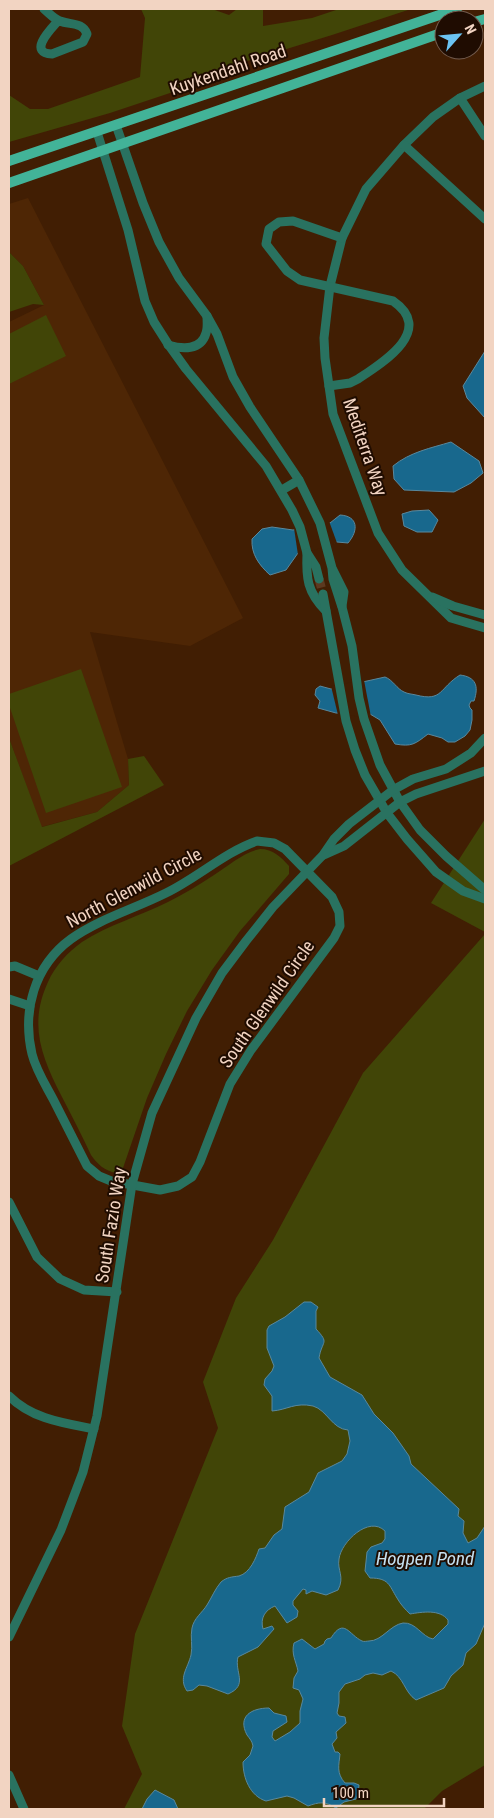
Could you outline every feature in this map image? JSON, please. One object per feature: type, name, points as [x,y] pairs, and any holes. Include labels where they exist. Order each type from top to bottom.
[{"type":"main road","name":"Kuykendahl Road","points":[[9,161],[456,9]]},
{"type":"main road","name":"Kuykendahl Road","points":[[9,183],[434,36]]},
{"type":"street","points":[[44,9],[58,21],[81,26],[86,29],[87,34],[83,42],[52,54],[47,54],[40,45],[58,21]]},
{"type":"street","name":"Mediterra Way","points":[[485,86],[460,98],[433,117],[404,145],[366,189],[342,238],[330,286],[324,338],[328,386],[333,414],[378,533],[402,570],[451,618],[485,628]]},
{"type":"street","points":[[460,98],[485,136]]},
{"type":"street","points":[[116,125],[143,203],[159,242],[178,278],[207,316],[217,334],[233,377],[250,407],[299,480],[320,523],[332,568],[341,582],[344,592],[342,607],[352,646],[364,718],[377,757],[400,802],[420,830],[485,890]]},
{"type":"street","points":[[96,132],[128,230],[145,302],[154,322],[168,344],[266,466],[282,490],[300,527],[307,553],[316,567],[319,579]]},
{"type":"street","points":[[404,145],[485,219]]},
{"type":"street","points":[[328,386],[350,383],[368,372],[402,344],[408,334],[409,324],[407,315],[393,301],[300,280],[286,271],[266,244],[269,230],[280,222],[293,221],[342,238]]},
{"type":"street","points":[[168,344],[180,348],[189,348],[196,345],[206,333],[207,316]]},
{"type":"street","points":[[282,490],[299,480]]},
{"type":"street","points":[[307,553],[306,570],[310,590],[315,600],[326,611]]},
{"type":"street","points":[[323,594],[346,721],[365,775],[387,813],[406,839],[436,872],[463,891],[485,899]]},
{"type":"street","name":"Mediterra Way","points":[[425,594],[453,606],[485,615]]},
{"type":"street","points":[[326,611],[342,607]]},
{"type":"street","name":"South Fazio Way","points":[[9,1637],[61,1530],[83,1472],[94,1429],[117,1292],[132,1184],[152,1113],[196,1018],[222,973],[246,941],[273,907],[323,855],[334,838],[393,790],[413,779],[446,769],[471,753],[485,738]]},
{"type":"street","name":"South Fazio Way","points":[[323,855],[344,846],[400,802],[416,794],[485,771]]},
{"type":"street","name":"North Glenwild Circle","points":[[55,953],[69,940],[86,929],[167,893],[198,876],[242,846],[257,841],[274,843],[284,849],[307,871]]},
{"type":"street","name":"South Glenwild Circle","points":[[55,953],[39,976],[33,989],[30,1006],[32,1054],[88,1166],[99,1176],[132,1184],[160,1190],[178,1186],[192,1178],[235,1075],[251,1050],[334,938],[340,926],[339,912],[332,896],[307,871]]},
{"type":"street","points":[[9,967],[15,966],[39,976]]},
{"type":"street","points":[[9,999],[30,1006]]},
{"type":"street","points":[[9,1202],[37,1257],[60,1279],[84,1290],[117,1292]]},
{"type":"street","points":[[9,1396],[28,1410],[44,1418],[94,1429]]},
{"type":"street","points":[[9,1775],[24,1809]]},
{"type":"shaded area","points":[[141,9],[212,9],[229,15],[237,9],[263,9],[263,26],[312,18],[339,9],[411,9],[244,62],[236,71],[110,113],[9,142],[9,95],[30,109],[48,109],[140,77],[145,18]]},
{"type":"shaded area","points":[[28,198],[243,618],[190,646],[90,632],[128,759],[129,785],[97,812],[41,827],[9,738],[9,322],[44,305],[23,266],[9,252],[9,204]]},
{"type":"shaded area","points":[[9,252],[23,266],[44,305],[33,304],[9,312]]},
{"type":"shaded area","points":[[46,315],[66,356],[9,384],[9,334]]},
{"type":"shaded area","points":[[81,669],[122,787],[46,813],[9,705],[9,694]]},
{"type":"shaded area","points":[[9,738],[42,827],[97,812],[129,785],[128,759],[144,756],[164,785],[9,866]]},
{"type":"shaded area","points":[[485,819],[485,932],[431,903]]},
{"type":"shaded area","points":[[260,849],[269,850],[280,857],[289,866],[289,874],[240,931],[212,970],[187,1011],[147,1098],[123,1168],[116,1173],[108,1171],[91,1155],[55,1083],[44,1055],[38,1027],[42,998],[48,982],[62,960],[82,942],[174,899],[242,856]]},
{"type":"shaded area","points":[[485,934],[485,1765],[442,1791],[424,1809],[124,1809],[142,1774],[122,1726],[135,1634],[218,1428],[203,1382],[236,1298],[273,1240],[363,1073]]},
{"type":"water","points":[[485,351],[485,418],[467,398],[463,386]]},
{"type":"water","points":[[451,442],[479,461],[483,473],[471,483],[454,492],[404,490],[394,479],[393,466],[406,457]]},
{"type":"water","points":[[429,510],[438,520],[432,532],[417,532],[404,526],[402,514],[412,511]]},
{"type":"water","points":[[340,515],[350,518],[355,524],[354,533],[348,543],[337,542],[298,553],[286,570],[270,575],[256,559],[252,539],[262,529],[272,527],[293,530],[330,523]]},
{"type":"water","points":[[460,675],[473,680],[476,691],[474,701],[471,701],[469,705],[472,710],[470,730],[465,736],[455,742],[448,742],[428,734],[413,744],[395,744],[380,720],[370,714],[336,713],[318,708],[320,701],[315,695],[316,689],[320,686],[331,689],[385,677],[406,693],[431,697]]},
{"type":"water","name":"Hogpen Pond","points":[[304,1302],[311,1302],[318,1307],[316,1311],[316,1329],[324,1340],[319,1358],[330,1377],[362,1395],[374,1414],[393,1433],[409,1456],[411,1464],[459,1509],[458,1516],[464,1521],[463,1533],[468,1543],[477,1538],[485,1526],[485,1623],[476,1644],[466,1653],[463,1665],[451,1676],[444,1688],[416,1700],[399,1677],[391,1671],[382,1675],[373,1673],[365,1675],[360,1679],[345,1684],[339,1692],[337,1713],[339,1716],[345,1717],[346,1723],[336,1732],[337,1738],[332,1744],[335,1752],[340,1754],[340,1776],[345,1783],[359,1785],[356,1799],[344,1802],[336,1808],[322,1803],[308,1806],[287,1796],[266,1801],[260,1799],[248,1786],[243,1768],[243,1762],[250,1755],[253,1746],[244,1728],[244,1723],[248,1714],[263,1708],[269,1708],[274,1713],[286,1716],[287,1722],[273,1731],[272,1737],[275,1741],[300,1723],[303,1699],[299,1690],[293,1688],[294,1678],[298,1671],[293,1651],[294,1643],[302,1639],[315,1649],[324,1644],[339,1629],[346,1629],[357,1638],[365,1641],[374,1640],[382,1636],[398,1624],[408,1623],[433,1639],[448,1624],[448,1620],[440,1614],[425,1612],[410,1614],[400,1603],[388,1583],[381,1579],[370,1578],[365,1571],[367,1552],[371,1547],[382,1543],[385,1539],[385,1531],[379,1527],[371,1526],[364,1528],[350,1538],[339,1559],[341,1581],[338,1590],[326,1595],[312,1591],[306,1594],[306,1590],[303,1589],[293,1601],[293,1605],[298,1611],[297,1617],[287,1623],[275,1606],[266,1612],[262,1621],[263,1629],[272,1626],[274,1629],[258,1647],[238,1657],[239,1682],[238,1687],[234,1690],[228,1694],[199,1685],[193,1690],[187,1691],[183,1682],[184,1673],[191,1655],[191,1631],[193,1624],[221,1582],[230,1577],[239,1576],[249,1569],[259,1549],[265,1548],[274,1535],[282,1529],[285,1507],[309,1492],[318,1473],[342,1461],[347,1454],[350,1441],[348,1430],[342,1429],[322,1411],[313,1406],[296,1406],[272,1411],[272,1396],[264,1385],[265,1379],[274,1366],[267,1348],[267,1330],[269,1326],[285,1317]]},
{"type":"water","points":[[155,1790],[174,1800],[178,1809],[142,1809],[147,1799]]},
{"type":"pier","points":[[329,521],[337,543],[298,555],[294,528]]},
{"type":"pier","points":[[364,680],[371,717],[338,715],[331,686]]},
{"type":"tunnel","points":[[319,579],[323,594]]}]
